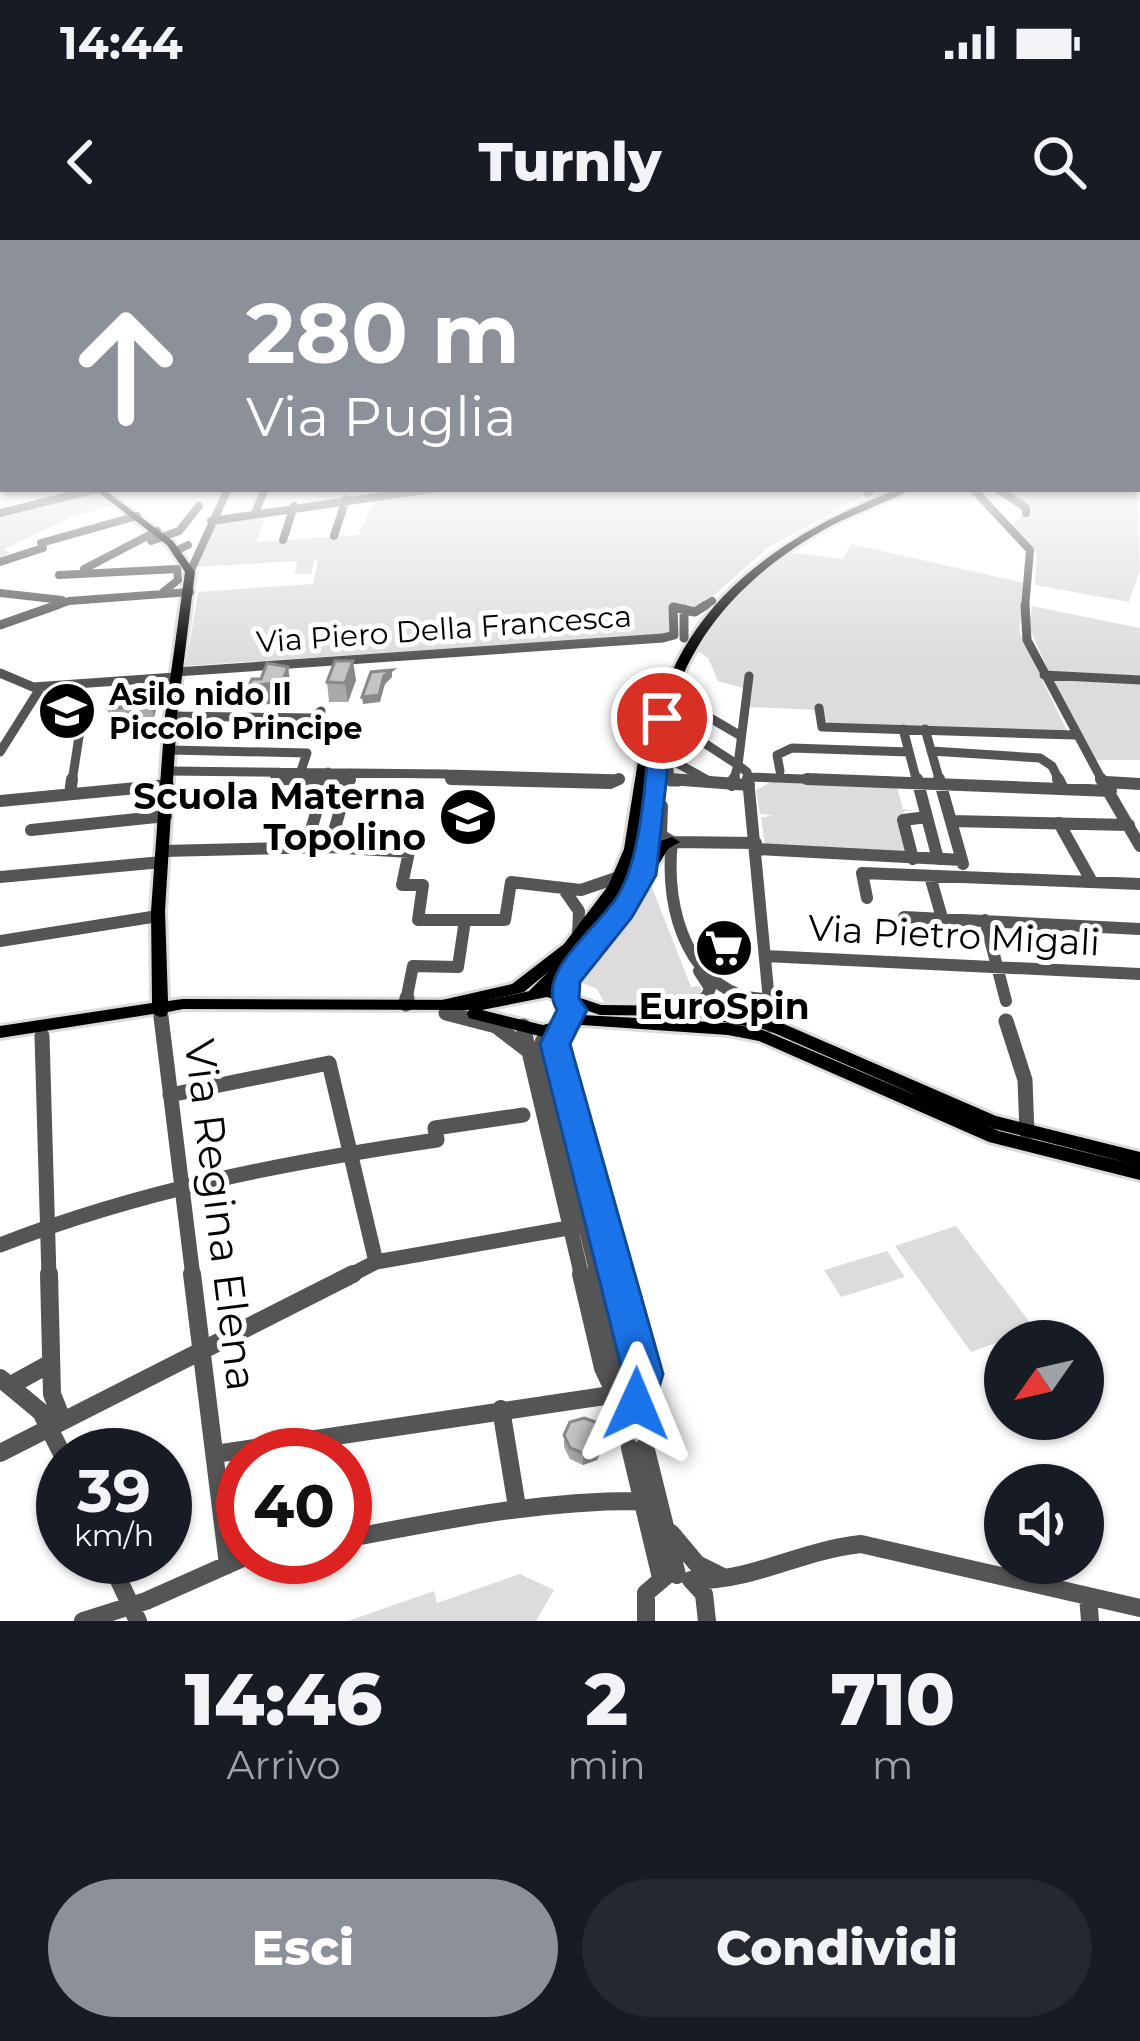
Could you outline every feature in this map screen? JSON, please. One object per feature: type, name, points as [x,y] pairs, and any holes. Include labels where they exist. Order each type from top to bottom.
[{"type":"highway","points":[[447,1008],[518,988],[600,914],[632,849],[652,717],[661,686],[685,638],[712,602],[773,549],[802,532]]},
{"type":"highway","points":[[643,875],[662,718],[676,677],[702,628],[751,573],[811,532]]},
{"type":"highway","points":[[567,1000],[566,980],[577,963],[622,912],[662,846],[672,842]]},
{"type":"highway","points":[[529,994],[554,977],[574,941]]},
{"type":"main road","points":[[151,532],[190,572],[171,716],[158,916],[160,1012]]},
{"type":"main road","points":[[110,1015],[143,996],[158,974]]},
{"type":"main road","points":[[520,1024],[512,1013],[529,994]]},
{"type":"main road","points":[[0,1042],[160,1012],[447,1008],[488,1005],[529,994],[600,1010],[692,1011],[771,1025],[1027,1133],[1140,1159]]},
{"type":"main road","points":[[558,1027],[572,1010],[567,1000]]},
{"type":"main road","points":[[0,1032],[110,1015],[406,1004],[520,1024],[558,1027],[582,1020],[764,1036],[995,1137],[1140,1173]]},
{"type":"street","points":[[0,562],[85,532]]},
{"type":"street","points":[[84,569],[176,532]]},
{"type":"street","points":[[190,572],[206,532]]},
{"type":"street","points":[[283,539],[285,532]]},
{"type":"street","points":[[1011,532],[1032,556],[1023,626],[1075,735],[1140,846]]},
{"type":"street","points":[[159,541],[202,541]]},
{"type":"street","points":[[159,541],[188,545],[202,541]]},
{"type":"street","points":[[59,575],[175,568],[178,580],[159,591]]},
{"type":"street","points":[[0,625],[69,601],[190,591]]},
{"type":"street","points":[[0,593],[69,601]]},
{"type":"street","name":"Via Piero Della Francesca","points":[[176,675],[663,638],[674,635],[673,608],[703,610],[712,602]]},
{"type":"street","name":"Via Piero Della Francesca","points":[[684,609],[685,638]]},
{"type":"street","points":[[0,673],[20,685],[41,687],[176,675]]},
{"type":"street","points":[[1044,675],[1140,680]]},
{"type":"street","points":[[749,676],[739,776],[756,846],[771,1025]]},
{"type":"street","points":[[0,752],[41,687]]},
{"type":"street","points":[[819,708],[822,728],[1075,735]]},
{"type":"street","points":[[171,716],[313,718],[321,711]]},
{"type":"street","points":[[741,736],[700,712],[676,711],[668,758],[670,782],[780,771],[808,780]]},
{"type":"street","points":[[925,728],[967,877]]},
{"type":"street","points":[[904,729],[938,859]]},
{"type":"street","points":[[70,794],[80,730]]},
{"type":"street","points":[[671,732],[694,737],[739,776]]},
{"type":"street","points":[[780,771],[777,755],[792,748],[909,752]]},
{"type":"street","points":[[170,750],[308,753],[301,771]]},
{"type":"street","points":[[931,751],[1040,758],[1052,766],[1063,789]]},
{"type":"street","points":[[668,758],[739,776],[808,780],[1063,789],[1140,784]]},
{"type":"street","points":[[0,801],[168,778],[279,771],[327,776]]},
{"type":"street","points":[[279,771],[276,779],[446,773],[452,780],[516,778],[620,779],[610,783],[516,778]]},
{"type":"street","points":[[305,847],[327,776]]},
{"type":"street","points":[[331,843],[351,776]]},
{"type":"street","points":[[662,806],[662,835],[672,842],[962,860]]},
{"type":"street","points":[[31,830],[166,816]]},
{"type":"street","points":[[913,859],[903,820],[927,818]]},
{"type":"street","points":[[951,821],[1129,825]]},
{"type":"street","points":[[1059,824],[1092,882]]},
{"type":"street","points":[[672,842],[667,865],[671,907],[710,988],[707,1000],[692,1011]]},
{"type":"street","points":[[0,877],[163,856],[331,843],[410,852],[402,884],[423,885],[418,920],[506,920],[512,882],[592,889],[622,875]]},
{"type":"street","points":[[867,898],[862,873],[1140,884]]},
{"type":"street","points":[[930,876],[942,918]]},
{"type":"street","points":[[564,890],[577,902],[582,921],[574,941]]},
{"type":"street","points":[[0,941],[158,916]]},
{"type":"street","points":[[904,917],[1140,929]]},
{"type":"street","points":[[406,1004],[412,967],[458,967],[465,920]]},
{"type":"street","points":[[985,920],[1006,1001]]},
{"type":"street","name":"Via Pietro Migali","points":[[765,956],[1140,974]]},
{"type":"street","points":[[695,965],[739,1000],[768,1001]]},
{"type":"street","points":[[447,1008],[496,1026],[527,1050]]},
{"type":"street","name":"Via Regina Elena","points":[[160,1012],[216,1459]]},
{"type":"street","points":[[1006,1021],[1025,1080],[1027,1133]]},
{"type":"street","points":[[520,1024],[577,1227]]},
{"type":"street","points":[[558,1027],[542,1042],[542,1051],[603,1368],[627,1399]]},
{"type":"street","points":[[215,1454],[501,1409],[627,1399],[640,1386],[643,1374],[555,1044],[558,1027]]},
{"type":"street","points":[[42,1036],[52,1394],[57,1428]]},
{"type":"street","points":[[170,1095],[328,1063],[376,1262]]},
{"type":"street","points":[[9,1242],[49,1226],[182,1190],[348,1153],[437,1140],[435,1128],[523,1115]]},
{"type":"street","points":[[0,1453],[376,1262],[577,1227]]},
{"type":"street","points":[[9,1242],[49,1249]]},
{"type":"street","points":[[51,1363],[6,1381],[56,1422]]},
{"type":"street","points":[[501,1409],[517,1507]]},
{"type":"street","points":[[676,1578],[663,1517],[638,1447],[643,1501],[676,1578],[704,1594],[707,1621]]},
{"type":"street","points":[[372,1534],[517,1507],[575,1500],[643,1501]]},
{"type":"street","points":[[663,1517],[697,1564],[736,1580]]},
{"type":"street","points":[[646,1621],[646,1593],[676,1578],[736,1580],[824,1548],[861,1544],[1140,1608]]},
{"type":"street","points":[[83,1621],[135,1615],[216,1574]]},
{"type":"street","points":[[121,1584],[135,1615]]},
{"type":"street","points":[[1088,1596],[1090,1621]]},
{"type":"shaded area","points":[[0,532],[39,532],[4,549],[10,553],[0,558]]},
{"type":"shaded area","points":[[208,532],[260,532],[256,542],[358,535],[796,532],[767,548],[700,608],[669,603],[670,634],[186,666],[198,592],[313,584],[318,560],[311,574],[295,574],[297,561],[197,567]]},
{"type":"shaded area","points":[[1017,532],[1139,532],[1140,570],[1129,602],[1035,585],[1037,555]]},
{"type":"shaded area","points":[[851,544],[1025,583],[1019,631],[1068,733],[827,723],[823,706],[817,710],[748,707],[743,688],[718,681],[708,658],[697,650],[732,598],[786,552],[843,559]]},
{"type":"shaded area","points":[[1032,606],[1140,628],[1140,677],[1049,672],[1029,627]]},
{"type":"shaded area","points":[[1052,678],[1140,683],[1140,760],[1096,760]]},
{"type":"shaded area","points":[[771,782],[897,787],[903,809],[914,811],[905,811],[897,820],[907,856],[765,845],[761,818],[772,815],[760,814],[756,790]]},
{"type":"shaded area","points":[[649,880],[691,987],[700,986],[702,994],[687,1004],[604,1002],[597,989],[572,979],[617,928]]},
{"type":"shaded area","points":[[956,1226],[1028,1320],[984,1320],[984,1347],[971,1352],[895,1246]]},
{"type":"shaded area","points":[[887,1251],[905,1277],[841,1297],[824,1270]]},
{"type":"shaded area","points":[[520,1574],[554,1590],[536,1621],[348,1621],[434,1591],[437,1603]]},
{"type":"building","points":[[335,661],[353,661],[345,683],[327,682]]},
{"type":"building","points":[[267,663],[288,667],[282,682],[249,686],[252,679],[261,679]]},
{"type":"building","points":[[392,670],[384,676],[379,695],[362,697],[371,672]]},
{"type":"building","points":[[156,690],[151,707],[107,708],[110,693]]},
{"type":"building","points":[[584,1418],[598,1423],[603,1436],[597,1448],[583,1453],[570,1448],[564,1435],[570,1422]]},
{"type":"tunnel","points":[[636,1404],[645,1446]]},
{"type":"tunnel","points":[[621,1406],[630,1448]]},
{"type":"place","name":"Asilo nido Il Piccolo Principe","points":[[67,711]]},
{"type":"place","name":"Scuola Materna Topolino","points":[[468,817]]},
{"type":"place","name":"EuroSpin","points":[[724,948]]},
{"type":"route","points":[[636,1404],[634,1391],[643,1374],[555,1044],[572,1010],[564,998],[566,980],[622,912],[643,875],[662,718]]}]
